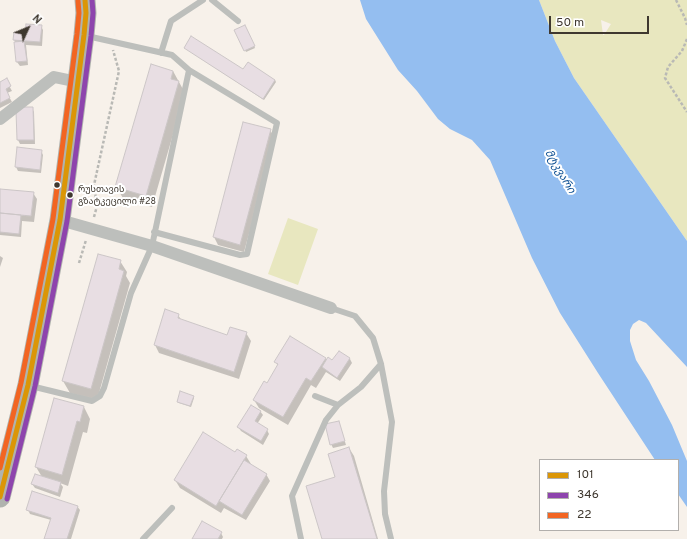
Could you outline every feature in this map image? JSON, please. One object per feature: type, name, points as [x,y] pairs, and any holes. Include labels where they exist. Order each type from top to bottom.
[{"type":"highway","points":[[0,498],[28,385],[60,220],[84,35],[86,13],[85,0]]},
{"type":"street","points":[[0,119],[54,77],[78,82]]},
{"type":"street","points":[[60,220],[152,246],[331,308]]},
{"type":"lane","points":[[161,53],[171,21],[203,0]]},
{"type":"lane","points":[[212,0],[238,21]]},
{"type":"lane","points":[[84,35],[172,55],[189,70],[277,123],[247,254],[240,255],[154,232]]},
{"type":"lane","points":[[28,385],[92,401],[100,396],[104,388],[131,293],[152,246],[189,70]]},
{"type":"lane","points":[[331,308],[355,316],[373,338],[381,364],[392,422],[384,491],[385,514],[391,539]]},
{"type":"lane","points":[[301,539],[292,496],[326,420],[338,405],[361,387],[381,364]]},
{"type":"lane","points":[[315,396],[338,405]]},
{"type":"lane","points":[[143,539],[172,508]]},
{"type":"path","points":[[676,0],[687,25]]},
{"type":"path","points":[[687,39],[682,51],[668,67],[666,78],[687,112]]},
{"type":"path","points":[[79,263],[97,206],[94,185],[119,70],[110,41]]},
{"type":"green space","points":[[539,0],[687,0],[687,241],[574,78],[555,41]],"holes":[[[601,20],[611,24],[604,35],[603,35]]]},
{"type":"green space","points":[[288,218],[318,229],[298,285],[268,274]]},
{"type":"water","name":"მტკვარი","points":[[360,0],[539,0],[555,41],[574,78],[687,241],[687,367],[646,323],[639,320],[633,324],[630,330],[630,341],[636,360],[672,425],[687,461],[687,507],[679,495],[679,459],[654,459],[560,313],[532,258],[490,160],[472,140],[450,129],[438,119],[417,91],[398,70],[366,19]]},
{"type":"building","points":[[26,24],[42,25],[40,42],[13,40],[14,32],[25,33]]},
{"type":"building","points":[[245,25],[255,46],[244,51],[234,30]]},
{"type":"building","points":[[191,36],[243,69],[248,62],[275,80],[263,99],[184,48]]},
{"type":"building","points":[[24,41],[27,61],[16,62],[14,42]]},
{"type":"building","points":[[151,64],[173,71],[171,79],[179,81],[146,196],[115,187]]},
{"type":"building","points":[[7,78],[11,86],[6,89],[10,98],[0,103],[0,82]]},
{"type":"building","points":[[20,107],[33,107],[34,140],[17,140],[16,111]]},
{"type":"building","points":[[243,122],[271,129],[240,245],[213,237]]},
{"type":"building","points":[[17,147],[42,150],[40,170],[15,167]]},
{"type":"building","points":[[0,189],[34,192],[31,216],[0,213]]},
{"type":"building","points":[[0,213],[21,215],[19,234],[0,232]]},
{"type":"building","points":[[98,254],[121,260],[119,269],[124,271],[91,389],[62,381]]},
{"type":"building","points":[[165,309],[179,314],[178,318],[227,335],[230,327],[247,332],[234,372],[154,345]]},
{"type":"building","points":[[290,336],[326,358],[311,381],[306,378],[283,417],[253,400],[264,381],[267,383],[278,364],[274,362]]},
{"type":"building","points":[[339,351],[350,358],[337,378],[322,367],[328,357],[332,360]]},
{"type":"building","points":[[180,391],[194,396],[190,406],[177,402]]},
{"type":"building","points":[[54,398],[84,406],[80,422],[77,421],[62,475],[35,467]]},
{"type":"building","points":[[251,405],[261,411],[255,421],[268,429],[261,441],[237,427]]},
{"type":"building","points":[[339,421],[345,441],[330,445],[325,424]]},
{"type":"building","points":[[203,432],[235,452],[237,449],[247,455],[216,506],[174,480]]},
{"type":"building","points":[[349,447],[377,539],[322,539],[306,486],[335,477],[328,454]]},
{"type":"building","points":[[244,460],[267,474],[242,515],[219,501]]},
{"type":"building","points":[[35,474],[61,482],[58,493],[31,484]]},
{"type":"building","points":[[32,491],[78,506],[67,539],[44,539],[51,518],[26,510]]},
{"type":"building","points":[[202,521],[222,532],[218,539],[192,539]]},
{"type":"transit line","name":"101","points":[[0,497],[28,385],[60,220],[84,35],[86,13],[85,0]]},
{"type":"transit line","name":"346","points":[[7,499],[35,386],[67,221],[91,36],[93,13],[92,0]]},
{"type":"transit line","name":"22","points":[[0,468],[21,383],[53,219],[77,34],[79,13],[78,1]]},
{"type":"place","name":"რუსთავის გზატკეცილი #28","points":[[70,195]]}]
